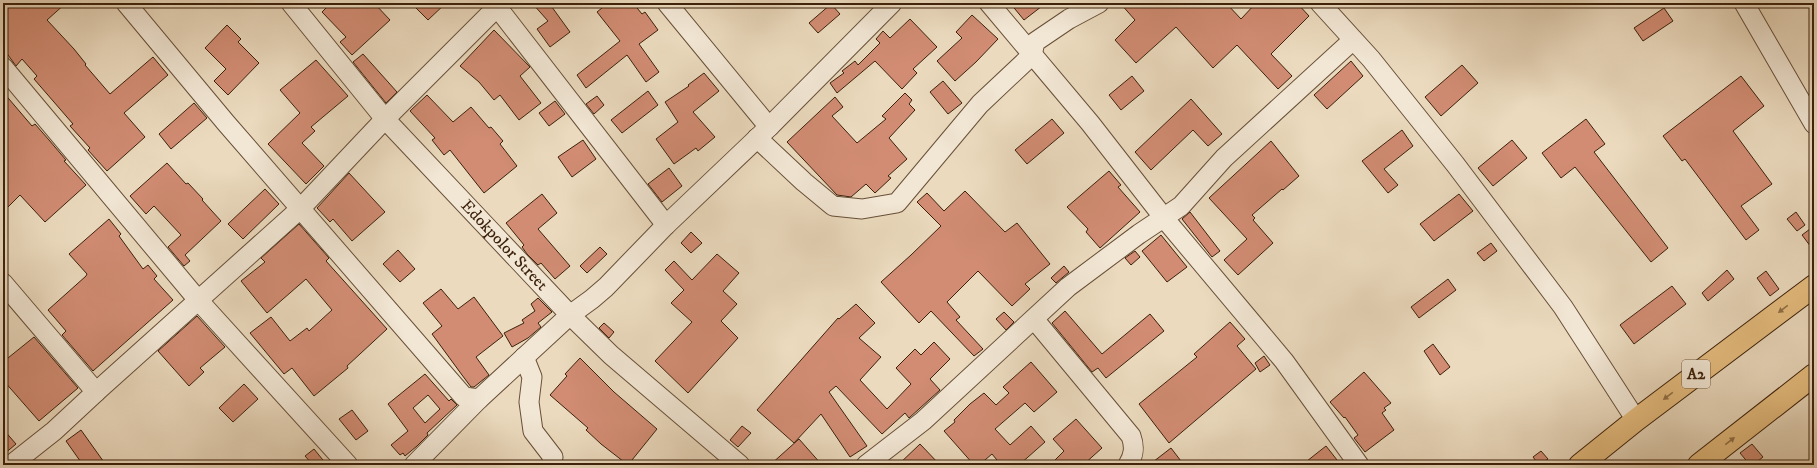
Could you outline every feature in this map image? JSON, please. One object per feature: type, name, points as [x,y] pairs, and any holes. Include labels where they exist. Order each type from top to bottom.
[{"type":"highway","name":"A2","points":[[1580,465],[1636,420],[1814,286]]},
{"type":"highway","points":[[1699,465],[1814,375]]},
{"type":"street","points":[[126,3],[300,208],[464,397],[479,399]]},
{"type":"street","name":"Edokpolor Street","points":[[291,3],[385,119],[570,315],[611,355],[740,465]]},
{"type":"street","points":[[667,3],[763,133],[799,177],[833,206],[862,209],[897,203],[980,104],[1032,54],[1035,42],[1069,19],[1099,3]]},
{"type":"street","points":[[989,3],[1090,123],[1164,218],[1284,361],[1359,465]]},
{"type":"street","points":[[1320,3],[1371,59],[1414,112],[1517,246],[1562,307],[1636,420]]},
{"type":"street","points":[[1744,3],[1814,124]]},
{"type":"street","points":[[11,465],[54,431],[300,208],[498,4],[666,225]]},
{"type":"street","points":[[414,465],[524,356],[570,315],[597,295],[666,225],[763,133],[883,6]]},
{"type":"street","points":[[866,465],[923,421],[1068,287],[1182,206],[1224,158],[1353,40]]},
{"type":"street","points":[[3,67],[58,130],[198,300],[348,465]]},
{"type":"street","points":[[3,283],[96,392]]},
{"type":"street","points":[[1034,319],[1131,436],[1134,443],[1133,456],[1128,465]]},
{"type":"street","points":[[524,356],[532,377],[529,402],[533,431],[553,457],[551,465]]},
{"type":"building","points":[[3,3],[66,3],[47,20],[74,49],[86,64],[85,65],[110,94],[153,57],[168,75],[124,113],[145,137],[107,171],[88,150],[90,148],[70,126],[73,124],[34,79],[37,76],[22,59],[16,66],[3,48]]},
{"type":"building","points":[[331,3],[374,3],[390,20],[352,55],[340,42],[346,37],[322,12]]},
{"type":"building","points":[[411,3],[446,3],[428,20]]},
{"type":"building","points":[[532,3],[549,3],[570,32],[550,47],[537,29],[548,21]]},
{"type":"building","points":[[608,3],[633,3],[642,14],[645,12],[658,30],[639,44],[659,72],[646,82],[627,55],[586,88],[577,75],[620,41],[597,12]]},
{"type":"building","points":[[1010,3],[1046,3],[1024,20]]},
{"type":"building","points":[[1120,3],[1226,3],[1241,19],[1256,3],[1297,3],[1309,16],[1271,54],[1292,76],[1278,89],[1237,45],[1213,68],[1176,27],[1136,63],[1115,40],[1135,20]]},
{"type":"building","points":[[831,4],[840,14],[818,33],[809,23]]},
{"type":"building","points":[[1664,8],[1673,21],[1643,41],[1634,28]]},
{"type":"building","points":[[972,15],[998,39],[955,81],[937,61],[962,38],[956,32]]},
{"type":"building","points":[[910,19],[937,47],[913,69],[917,73],[902,89],[875,61],[837,93],[830,83],[844,73],[842,71],[855,61],[858,65],[880,43],[876,39],[883,31],[890,38]]},
{"type":"building","points":[[227,25],[241,39],[238,42],[259,63],[228,95],[214,81],[226,69],[205,48]]},
{"type":"building","points":[[494,30],[530,67],[520,76],[541,103],[519,120],[500,95],[494,100],[479,82],[460,66]]},
{"type":"building","points":[[363,54],[397,92],[386,103],[353,62]]},
{"type":"building","points":[[316,60],[348,96],[311,127],[315,131],[302,143],[324,166],[306,184],[268,144],[300,113],[280,90]]},
{"type":"building","points":[[1351,61],[1363,76],[1327,109],[1314,95]]},
{"type":"building","points":[[1462,65],[1478,83],[1441,116],[1425,97]]},
{"type":"building","points":[[704,73],[719,91],[693,112],[715,137],[698,151],[696,148],[674,164],[656,139],[678,122],[665,102],[689,86],[688,85]]},
{"type":"building","points":[[1132,76],[1144,91],[1121,110],[1109,95]]},
{"type":"building","points":[[1741,76],[1764,106],[1733,131],[1772,184],[1741,206],[1759,230],[1746,240],[1685,159],[1682,161],[1663,136]]},
{"type":"building","points":[[943,81],[962,103],[948,114],[930,92]]},
{"type":"building","points":[[648,91],[658,105],[622,133],[611,120]]},
{"type":"building","points":[[3,92],[32,126],[35,124],[66,160],[64,161],[86,185],[45,222],[20,195],[3,212]]},
{"type":"building","points":[[905,93],[912,100],[909,104],[915,110],[889,138],[907,159],[888,176],[891,178],[875,193],[866,184],[851,197],[837,195],[787,142],[835,97],[843,107],[832,116],[857,143],[886,119],[882,116]]},
{"type":"building","points":[[427,95],[453,122],[471,107],[489,128],[491,127],[503,141],[500,144],[517,166],[484,193],[450,150],[444,155],[432,140],[435,138],[410,111]]},
{"type":"building","points":[[597,96],[604,105],[594,114],[586,104]]},
{"type":"building","points":[[1191,99],[1222,134],[1208,146],[1193,130],[1151,170],[1135,152]]},
{"type":"building","points":[[555,101],[565,114],[549,126],[539,113]]},
{"type":"building","points":[[194,103],[207,118],[171,149],[159,134]]},
{"type":"building","points":[[1052,119],[1064,133],[1027,164],[1015,150]]},
{"type":"building","points":[[1586,119],[1605,144],[1594,152],[1668,248],[1651,262],[1575,167],[1561,178],[1542,153]]},
{"type":"building","points":[[1402,130],[1413,146],[1384,169],[1398,185],[1388,193],[1362,161]]},
{"type":"building","points":[[583,140],[596,159],[572,177],[558,157]]},
{"type":"building","points":[[1512,140],[1527,158],[1493,186],[1478,168]]},
{"type":"building","points":[[1271,141],[1299,176],[1252,215],[1255,218],[1253,220],[1273,243],[1238,275],[1224,260],[1247,239],[1209,198]]},
{"type":"building","points":[[167,163],[186,184],[188,183],[203,199],[202,200],[221,221],[185,255],[190,261],[184,266],[168,247],[181,235],[154,206],[146,214],[130,196]]},
{"type":"building","points":[[669,168],[682,186],[662,202],[648,184]]},
{"type":"building","points":[[1109,171],[1121,185],[1118,187],[1140,212],[1100,248],[1086,232],[1088,229],[1067,207]]},
{"type":"building","points":[[349,173],[385,212],[352,241],[333,219],[330,222],[317,208]]},
{"type":"building","points":[[265,189],[279,204],[243,239],[228,224]]},
{"type":"building","points":[[965,191],[1005,232],[1017,223],[1050,264],[1025,284],[1030,289],[1012,306],[978,271],[947,302],[960,317],[956,320],[983,349],[974,356],[931,311],[919,323],[881,282],[941,226],[917,202],[927,193],[944,211]]},
{"type":"building","points":[[542,194],[557,213],[538,229],[570,266],[555,279],[541,263],[538,265],[527,254],[522,247],[524,245],[506,223]]},
{"type":"building","points":[[1459,194],[1473,211],[1434,241],[1420,224]]},
{"type":"building","points":[[1190,212],[1220,251],[1212,257],[1182,219]]},
{"type":"building","points":[[1796,212],[1805,225],[1797,231],[1787,219]]},
{"type":"building","points":[[109,219],[121,234],[119,236],[143,269],[148,265],[157,276],[154,279],[173,300],[93,371],[62,335],[66,331],[48,310],[87,274],[69,254]]},
{"type":"building","points":[[299,224],[329,258],[326,261],[387,329],[347,366],[348,368],[314,396],[292,368],[284,374],[250,333],[271,317],[290,341],[307,328],[309,331],[332,310],[306,279],[267,313],[241,281],[265,262],[261,258]]},
{"type":"building","points":[[1810,229],[1814,235],[1814,251],[1802,235]]},
{"type":"building","points":[[691,232],[702,243],[691,253],[681,243]]},
{"type":"building","points":[[1161,235],[1187,267],[1167,282],[1142,251]]},
{"type":"building","points":[[1491,243],[1497,251],[1484,261],[1477,253]]},
{"type":"building","points":[[600,247],[607,254],[587,273],[580,266]]},
{"type":"building","points":[[398,250],[415,269],[400,282],[383,264]]},
{"type":"building","points":[[1135,251],[1140,257],[1131,265],[1125,258]]},
{"type":"building","points":[[717,254],[739,273],[723,291],[737,304],[721,321],[738,338],[688,393],[655,361],[692,322],[671,303],[684,290],[665,270],[674,261],[692,280]]},
{"type":"building","points":[[1064,266],[1069,272],[1056,283],[1051,278]]},
{"type":"building","points":[[1727,270],[1734,279],[1708,301],[1702,293]]},
{"type":"building","points":[[1766,271],[1779,289],[1770,296],[1757,278]]},
{"type":"building","points":[[1448,279],[1456,290],[1419,318],[1411,307]]},
{"type":"building","points":[[1672,286],[1686,304],[1634,344],[1620,325]]},
{"type":"building","points":[[441,289],[458,309],[474,297],[503,336],[476,357],[489,375],[474,387],[471,387],[432,334],[442,326],[423,303]]},
{"type":"building","points":[[538,298],[552,312],[538,323],[541,327],[528,338],[512,347],[504,333],[524,323],[522,320],[535,311],[531,304]]},
{"type":"building","points":[[856,304],[875,323],[859,338],[881,357],[860,380],[887,409],[911,384],[896,368],[915,349],[921,355],[934,342],[950,359],[930,379],[940,390],[909,418],[905,413],[882,434],[836,386],[829,392],[867,446],[850,457],[821,414],[794,443],[757,410],[838,318],[839,319]]},
{"type":"building","points":[[1065,311],[1102,354],[1150,314],[1164,331],[1106,378],[1098,368],[1092,372],[1052,323]]},
{"type":"building","points":[[1004,312],[1014,322],[1006,330],[996,319]]},
{"type":"building","points":[[197,316],[225,347],[200,368],[204,372],[189,386],[158,351]]},
{"type":"building","points":[[1230,322],[1245,339],[1237,346],[1256,369],[1169,443],[1139,404],[1197,357],[1194,354]]},
{"type":"building","points":[[604,323],[614,332],[609,338],[599,328]]},
{"type":"building","points":[[34,337],[78,388],[39,421],[3,380],[3,362]]},
{"type":"building","points":[[1433,344],[1450,367],[1440,375],[1424,351]]},
{"type":"building","points":[[1264,356],[1270,365],[1260,372],[1255,363]]},
{"type":"building","points":[[580,358],[614,392],[657,429],[628,465],[601,444],[586,430],[588,428],[550,395],[567,376],[565,374]]},
{"type":"building","points":[[1031,362],[1057,392],[1034,412],[1025,403],[995,429],[1010,445],[1031,426],[1045,442],[1019,465],[1001,465],[992,454],[979,465],[974,465],[944,431],[955,422],[954,420],[970,404],[984,393],[996,405],[1009,393],[1003,387]]},
{"type":"building","points":[[1364,372],[1391,403],[1384,408],[1386,410],[1382,413],[1394,430],[1365,452],[1354,438],[1358,435],[1345,417],[1344,418],[1330,402]]},
{"type":"building","points":[[425,374],[449,401],[451,399],[457,405],[427,433],[428,435],[417,446],[405,456],[403,453],[400,455],[391,445],[408,431],[388,404]],"holes":[[[428,395],[440,409],[425,423],[413,408]]]},
{"type":"building","points":[[244,384],[258,399],[233,422],[219,408]]},
{"type":"building","points":[[352,410],[368,431],[356,440],[339,419]]},
{"type":"building","points":[[1076,419],[1102,448],[1083,465],[1050,465],[1064,451],[1053,439]]},
{"type":"building","points":[[742,426],[751,433],[738,447],[730,440]]},
{"type":"building","points":[[3,429],[16,444],[3,455]]},
{"type":"building","points":[[81,430],[106,465],[83,465],[66,441]]},
{"type":"building","points":[[799,439],[822,465],[770,465]]},
{"type":"building","points":[[920,444],[940,465],[898,465]]},
{"type":"building","points":[[1752,444],[1763,457],[1753,465],[1750,465],[1740,453]]},
{"type":"building","points":[[1326,446],[1341,465],[1302,465]]},
{"type":"building","points":[[1171,448],[1184,465],[1149,465]]},
{"type":"building","points":[[314,449],[327,465],[313,465],[305,456]]},
{"type":"building","points":[[1541,451],[1548,459],[1539,465],[1533,457]]}]
